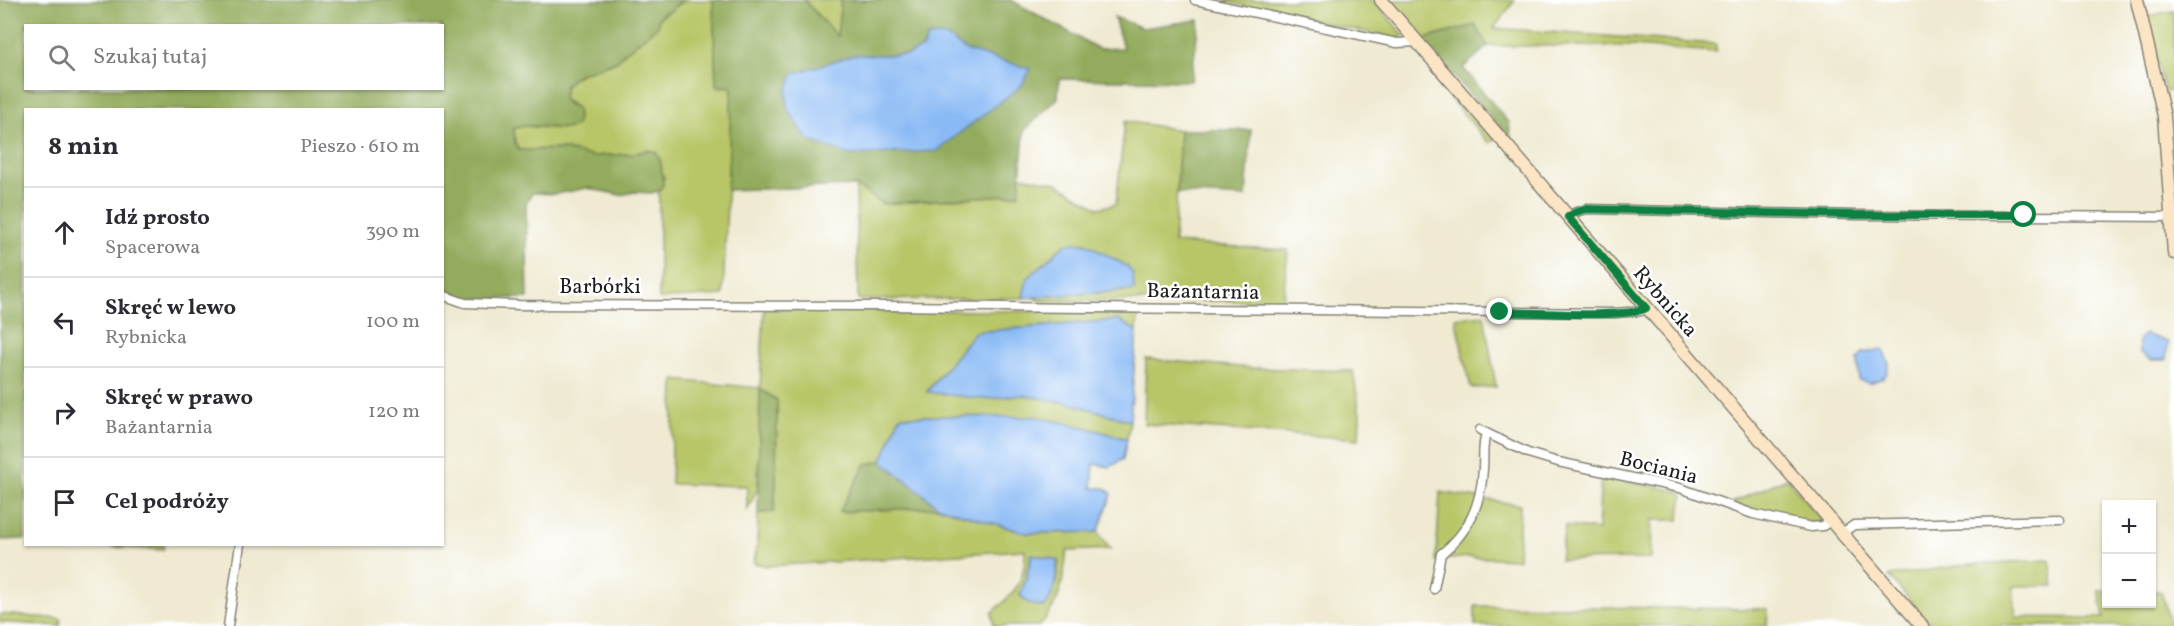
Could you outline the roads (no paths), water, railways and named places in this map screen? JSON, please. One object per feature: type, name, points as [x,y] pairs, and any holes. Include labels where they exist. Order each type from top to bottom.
[{"type":"main road","name":"Rybnicka","points":[[1381,0],[1922,626]]},
{"type":"main road","points":[[2138,0],[2171,153],[2171,218],[2174,253]]},
{"type":"street","points":[[1194,0],[1397,43],[1417,42]]},
{"type":"street","points":[[1568,217],[1587,209],[1855,215],[2171,218]]},
{"type":"street","name":"Barbórki","points":[[444,296],[465,303],[519,305],[759,307]]},
{"type":"street","name":"Bażantarnia","points":[[759,307],[909,306],[1615,314],[1635,312],[1646,308]]},
{"type":"street","name":"Bociania","points":[[1434,589],[1441,554],[1467,528],[1480,492],[1483,431],[1528,453],[1558,462],[1680,488],[1753,514],[1811,527],[1823,526],[1831,520]]},
{"type":"street","points":[[1842,533],[1854,525],[2060,520]]},
{"type":"street","points":[[228,626],[240,546]]},
{"type":"water","points":[[927,37],[949,38],[965,50],[1031,69],[1021,86],[936,151],[850,155],[808,140],[787,108],[787,91],[793,74],[853,55],[907,55],[923,48]]},
{"type":"water","points":[[1085,243],[1127,266],[1133,274],[1134,290],[1023,298],[1027,279],[1065,244]]},
{"type":"water","points":[[1118,320],[1137,331],[1130,421],[1070,403],[1022,395],[983,399],[927,392],[975,332]]},
{"type":"water","points":[[2145,334],[2168,342],[2166,360],[2151,360],[2139,352],[2139,339]]},
{"type":"water","points":[[1882,349],[1889,363],[1887,373],[1883,378],[1869,383],[1859,380],[1858,359],[1863,353]]},
{"type":"water","points":[[900,416],[1038,417],[1127,439],[1123,459],[1110,467],[1094,464],[1092,488],[1105,488],[1112,494],[1098,532],[1026,533],[939,507],[882,461]]},
{"type":"water","points":[[1032,554],[1057,560],[1056,579],[1045,607],[1034,605],[1020,595]]}]
